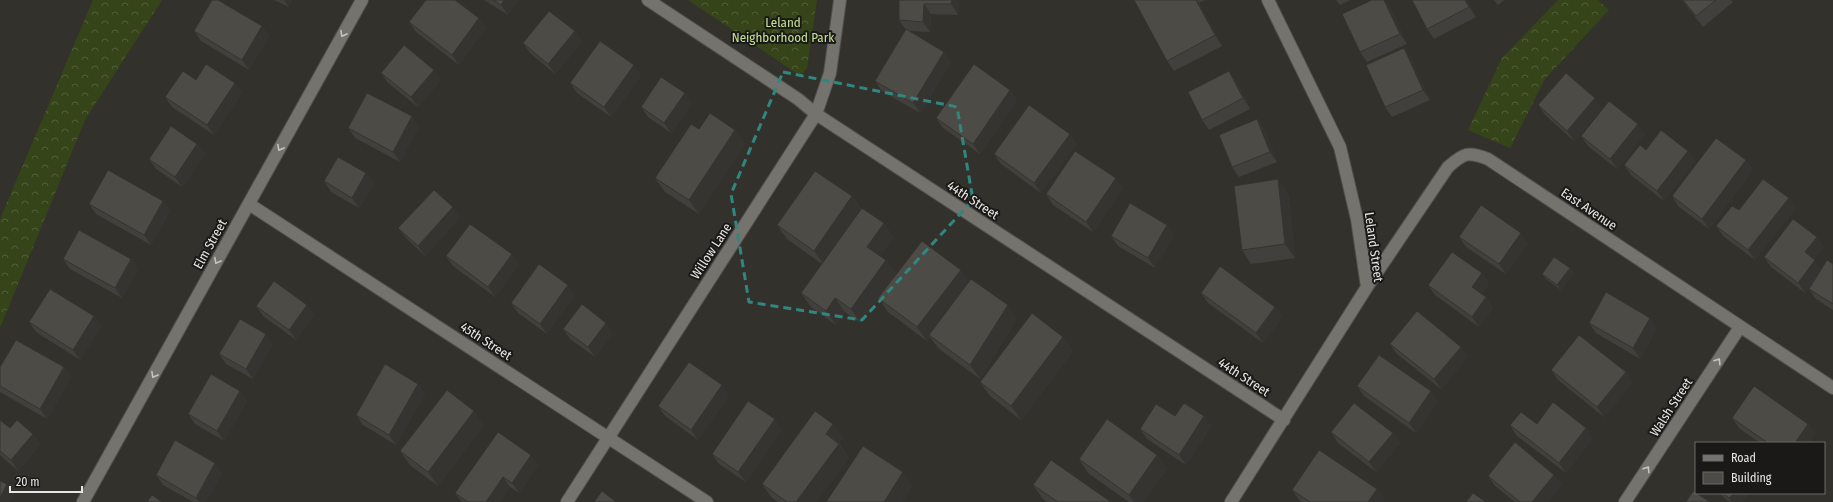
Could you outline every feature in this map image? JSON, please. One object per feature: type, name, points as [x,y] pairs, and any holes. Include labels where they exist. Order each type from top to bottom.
[{"type":"street","name":"Elm Street","points":[[83,502],[362,0]]},
{"type":"street","name":"44th Street","points":[[648,0],[798,99],[816,114],[1284,420]]},
{"type":"street","name":"Willow Lane","points":[[567,502],[816,114],[830,73],[840,0]]},
{"type":"street","name":"Leland Street","points":[[1231,502],[1368,287],[1357,219],[1340,147],[1268,0]]},
{"type":"street","name":"East Avenue","points":[[1368,287],[1448,167],[1460,157],[1474,153],[1488,159],[1833,388]]},
{"type":"street","name":"45th Street","points":[[249,204],[707,502]]},
{"type":"street","name":"Walsh Street","points":[[1625,502],[1740,327]]},
{"type":"highlighted area","points":[[783,72],[957,107],[973,200],[862,320],[749,302],[731,194]]},
{"type":"green space","points":[[93,0],[162,0],[85,120],[0,328],[0,219]]},
{"type":"green space","name":"Leland Neighborhood Park","points":[[688,0],[817,0],[807,68],[802,74],[796,73]]},
{"type":"green space","points":[[1558,0],[1598,0],[1609,10],[1545,79],[1510,148],[1468,130],[1502,58]]},
{"type":"building","points":[[212,0],[218,0],[262,26],[242,60],[194,31]]},
{"type":"building","points":[[426,0],[455,0],[479,18],[452,55],[409,22]]},
{"type":"building","points":[[493,0],[504,0],[501,5]]},
{"type":"building","points":[[899,0],[952,0],[951,4],[924,4],[923,22],[899,20]]},
{"type":"building","points":[[1134,0],[1196,0],[1215,35],[1167,61]]},
{"type":"building","points":[[1372,0],[1384,0],[1400,34],[1360,52],[1342,14]]},
{"type":"building","points":[[1412,0],[1465,0],[1469,7],[1427,29]]},
{"type":"building","points":[[1683,0],[1716,0],[1696,16]]},
{"type":"building","points":[[549,11],[575,31],[548,64],[523,43]]},
{"type":"building","points":[[906,29],[944,52],[913,103],[875,81]]},
{"type":"building","points":[[600,41],[634,65],[604,107],[570,83]]},
{"type":"building","points":[[404,45],[434,70],[411,97],[381,73]]},
{"type":"building","points":[[1404,48],[1423,90],[1385,107],[1366,65]]},
{"type":"building","points":[[206,64],[235,83],[207,125],[165,97],[183,71],[196,80]]},
{"type":"building","points":[[974,64],[1010,90],[973,144],[936,118]]},
{"type":"building","points":[[1229,71],[1243,98],[1202,120],[1188,92]]},
{"type":"building","points":[[1566,73],[1595,98],[1567,131],[1538,105]]},
{"type":"building","points":[[661,77],[685,93],[664,123],[641,107]]},
{"type":"building","points":[[367,93],[412,116],[393,152],[348,128]]},
{"type":"building","points":[[1609,101],[1638,124],[1610,159],[1581,136]]},
{"type":"building","points":[[1029,105],[1070,134],[1034,183],[994,154]]},
{"type":"building","points":[[710,113],[735,130],[689,200],[655,178],[691,124],[699,129]]},
{"type":"building","points":[[1257,119],[1270,152],[1232,167],[1219,135]]},
{"type":"building","points":[[171,126],[197,144],[175,177],[149,159]]},
{"type":"building","points":[[1661,130],[1688,151],[1657,191],[1624,165],[1640,145],[1646,150]]},
{"type":"building","points":[[1716,138],[1746,160],[1702,219],[1672,196]]},
{"type":"building","points":[[1075,151],[1116,178],[1086,222],[1046,194]]},
{"type":"building","points":[[338,157],[366,173],[352,198],[324,181]]},
{"type":"building","points":[[108,170],[163,201],[144,235],[89,204]]},
{"type":"building","points":[[815,171],[852,196],[814,251],[777,225]]},
{"type":"building","points":[[1278,179],[1285,244],[1242,250],[1234,186]]},
{"type":"building","points":[[1763,179],[1789,198],[1748,250],[1716,226],[1732,206],[1739,210]]},
{"type":"building","points":[[434,190],[453,207],[418,246],[398,228]]},
{"type":"building","points":[[1130,203],[1167,225],[1148,258],[1111,236]]},
{"type":"building","points":[[1481,205],[1521,233],[1499,264],[1459,237]]},
{"type":"building","points":[[862,208],[884,223],[867,247],[886,260],[851,309],[835,298],[826,311],[801,293]]},
{"type":"building","points":[[1793,219],[1817,237],[1805,252],[1815,260],[1798,283],[1764,257]]},
{"type":"building","points":[[470,224],[512,254],[488,287],[446,256]]},
{"type":"building","points":[[79,230],[131,259],[115,288],[63,259]]},
{"type":"building","points":[[922,241],[961,270],[917,327],[878,298]]},
{"type":"building","points":[[1452,252],[1482,273],[1472,287],[1486,297],[1472,317],[1428,285]]},
{"type":"building","points":[[1554,257],[1570,268],[1557,285],[1542,274]]},
{"type":"building","points":[[1827,260],[1833,264],[1833,304],[1809,289]]},
{"type":"building","points":[[539,264],[568,285],[540,324],[511,303]]},
{"type":"building","points":[[1220,266],[1275,307],[1256,333],[1201,293]]},
{"type":"building","points":[[971,279],[1008,305],[970,365],[929,335]]},
{"type":"building","points":[[274,281],[307,305],[289,330],[256,306]]},
{"type":"building","points":[[50,289],[94,316],[73,350],[29,322]]},
{"type":"building","points":[[1606,292],[1650,318],[1633,348],[1589,323]]},
{"type":"building","points":[[582,304],[606,323],[588,347],[563,329]]},
{"type":"building","points":[[1417,311],[1461,347],[1434,379],[1390,344]]},
{"type":"building","points":[[1032,313],[1063,337],[1011,406],[980,382]]},
{"type":"building","points":[[240,319],[266,334],[246,369],[219,354]]},
{"type":"building","points":[[1579,335],[1626,372],[1597,407],[1551,370]]},
{"type":"building","points":[[16,340],[64,367],[40,409],[0,386],[0,367]]},
{"type":"building","points":[[1379,355],[1431,391],[1409,423],[1357,386]]},
{"type":"building","points":[[689,362],[722,385],[691,430],[658,406]]},
{"type":"building","points":[[385,364],[418,384],[389,435],[356,415]]},
{"type":"building","points":[[211,374],[240,391],[217,431],[188,414]]},
{"type":"building","points":[[1754,386],[1808,424],[1796,442],[1767,442],[1732,418]]},
{"type":"building","points":[[447,390],[474,411],[428,472],[400,451]]},
{"type":"building","points":[[748,401],[775,419],[738,472],[712,454]]},
{"type":"building","points":[[1553,402],[1586,428],[1559,463],[1510,425],[1521,412],[1537,424]]},
{"type":"building","points":[[1184,403],[1204,416],[1179,455],[1140,429],[1156,404],[1175,416]]},
{"type":"building","points":[[1354,403],[1393,433],[1369,462],[1331,432]]},
{"type":"building","points":[[815,411],[833,424],[826,434],[839,444],[796,502],[787,502],[762,484]]},
{"type":"building","points":[[1107,419],[1157,455],[1129,495],[1079,459]]},
{"type":"building","points":[[0,420],[10,428],[17,420],[33,434],[11,460],[0,451]]},
{"type":"building","points":[[498,432],[531,455],[512,483],[503,477],[486,502],[468,502],[455,493]]},
{"type":"building","points":[[175,440],[215,463],[196,498],[156,475]]},
{"type":"building","points":[[1515,442],[1554,475],[1532,502],[1520,502],[1488,476]]},
{"type":"building","points":[[863,446],[903,472],[884,502],[826,502]]},
{"type":"building","points":[[1319,450],[1377,489],[1368,502],[1310,502],[1292,490]]},
{"type":"building","points":[[1051,460],[1111,502],[1058,502],[1033,485]]},
{"type":"building","points":[[0,481],[7,484],[0,498]]},
{"type":"building","points":[[602,491],[616,502],[594,502]]},
{"type":"building","points":[[1693,491],[1695,494],[1698,494],[1710,502],[1686,502]]},
{"type":"building","points":[[1473,493],[1486,502],[1466,502]]},
{"type":"building","points":[[1724,494],[1733,494],[1729,498]]},
{"type":"building","points":[[152,495],[162,502],[147,502]]}]
